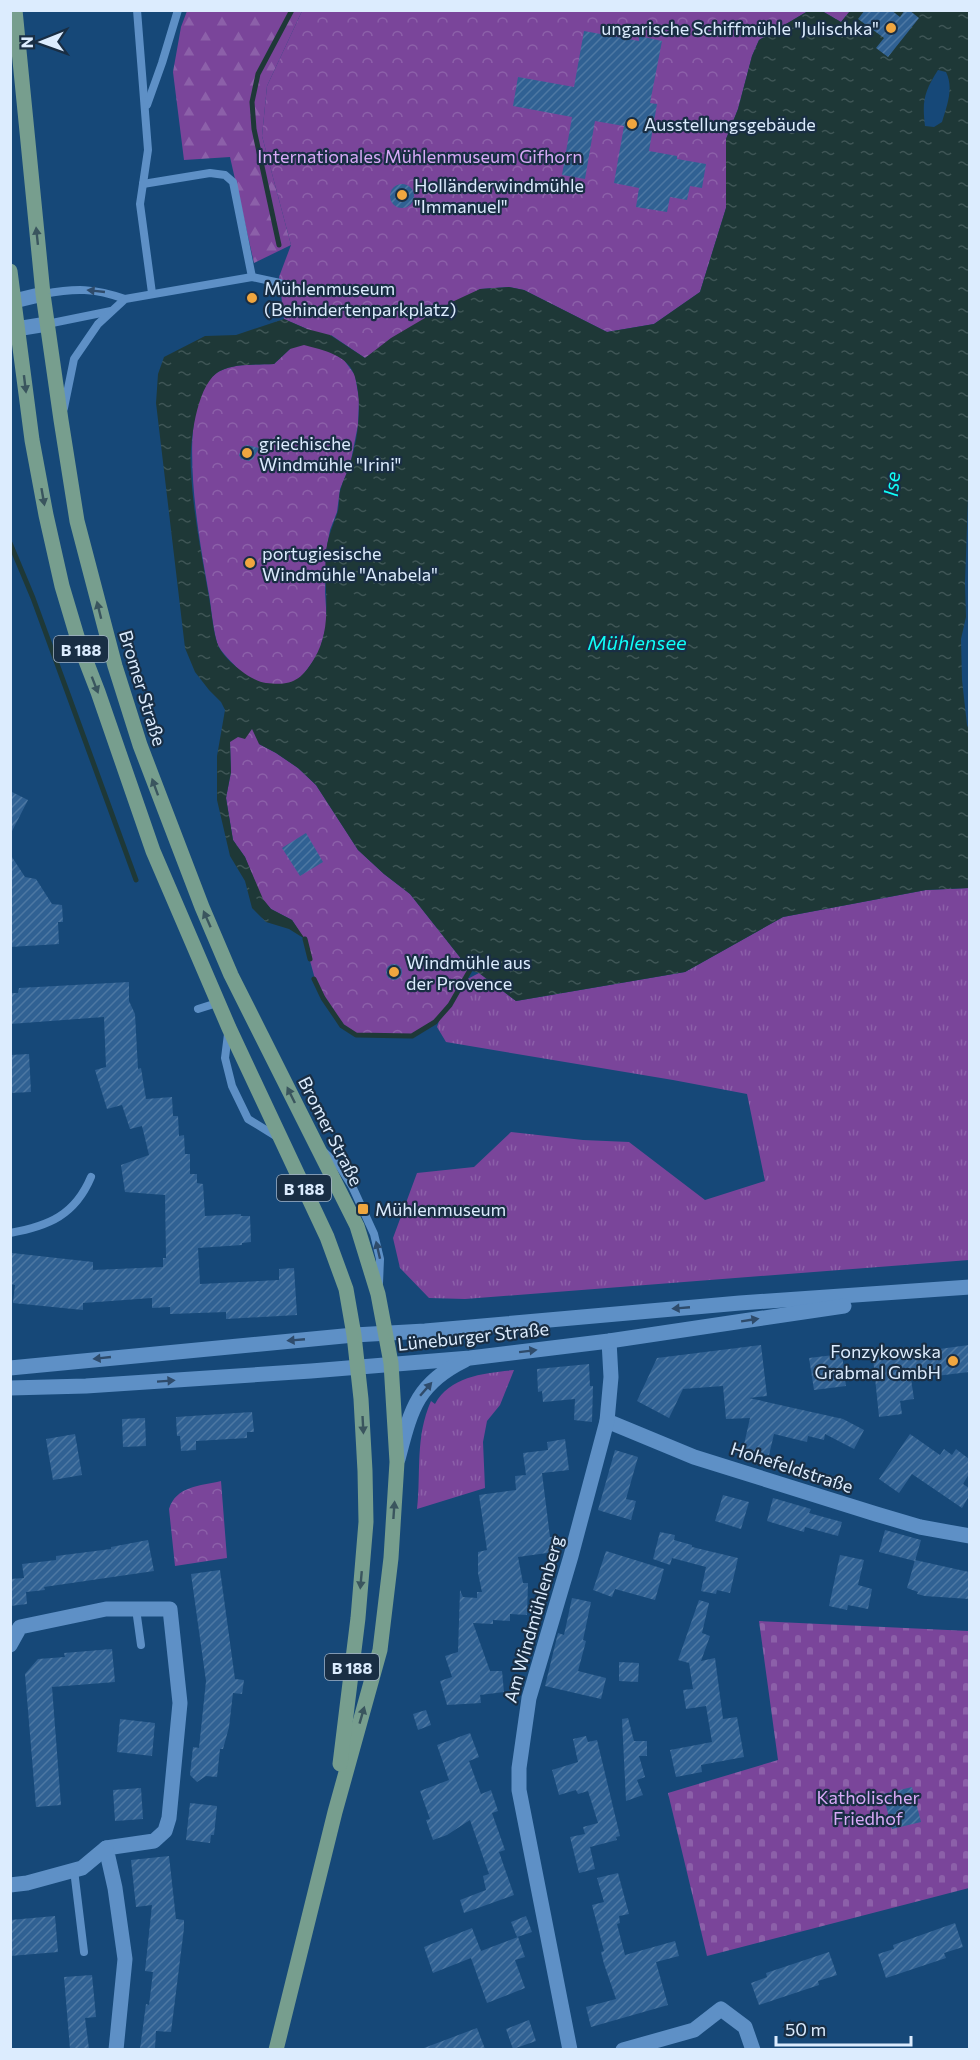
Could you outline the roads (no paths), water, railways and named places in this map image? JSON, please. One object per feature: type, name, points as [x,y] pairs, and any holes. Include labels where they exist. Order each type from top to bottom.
[{"type":"main road","name":"Bromer Straße","points":[[15,10],[43,294],[61,420],[83,542],[115,666],[140,745],[176,842],[231,975],[357,1226],[378,1294],[386,1334]]},
{"type":"main road","name":"B 188","points":[[10,271],[14,329],[46,515],[62,586],[79,643],[153,851],[217,1003],[327,1237],[346,1289],[358,1366],[366,1522],[358,1618],[335,1812]]},
{"type":"main road","name":"B 188","points":[[276,2049],[335,1812],[380,1650],[391,1558],[397,1462],[391,1363],[386,1334]]},
{"type":"street","points":[[12,301],[43,294]]},
{"type":"street","points":[[14,329],[47,324]]},
{"type":"street","name":"Lüneburger Straße","points":[[10,1388],[86,1386],[470,1358],[609,1341],[969,1287]]},
{"type":"street","name":"Lüneburger Straße","points":[[10,1368],[354,1335],[740,1303],[936,1291]]},
{"type":"street","name":"Am Windmühlenberg","points":[[570,2049],[519,1790],[519,1768],[528,1698],[571,1556],[607,1421],[611,1377],[609,1341]]},
{"type":"street","points":[[397,1462],[411,1411],[423,1392],[452,1366],[470,1358]]},
{"type":"street","name":"Hohefeldstraße","points":[[607,1421],[704,1460],[920,1527],[969,1536]]},
{"type":"street","points":[[10,1645],[20,1627],[106,1609],[170,1609],[180,1703],[169,1818],[165,1831],[154,1841],[106,1848],[82,1868],[10,1885]]},
{"type":"street","points":[[106,1848],[115,1888],[125,1959],[116,2049]]},
{"type":"street","points":[[623,2049],[694,2030],[721,2009],[745,2027],[753,2049]]},
{"type":"lane","points":[[137,10],[148,150],[140,204],[152,293]]},
{"type":"lane","points":[[145,109],[178,10]]},
{"type":"lane","points":[[143,184],[210,172],[225,175],[233,182],[252,277]]},
{"type":"lane","points":[[61,420],[74,359],[98,324],[125,299],[252,277],[280,283]]},
{"type":"lane","points":[[43,294],[65,290],[101,291],[125,299]]},
{"type":"lane","points":[[47,324],[112,311]]},
{"type":"lane","points":[[198,1009],[217,1003]]},
{"type":"lane","points":[[10,1233],[48,1224],[68,1211],[84,1194],[91,1177]]},
{"type":"lane","points":[[136,1609],[141,1645]]},
{"type":"lane","points":[[74,1870],[84,1952]]},
{"type":"water","name":"Mühlensee","points":[[808,11],[822,11],[841,22],[850,11],[969,11],[970,441],[966,617],[961,639],[962,680],[970,733],[969,888],[926,890],[783,917],[685,972],[516,1001],[479,973],[470,970],[410,894],[358,850],[316,785],[298,768],[259,744],[252,729],[245,739],[238,737],[230,742],[231,772],[226,798],[233,840],[245,857],[263,899],[271,909],[292,920],[305,939],[289,929],[266,922],[252,908],[245,881],[230,856],[217,800],[217,756],[225,710],[221,702],[195,672],[185,648],[156,403],[158,374],[164,357],[205,336],[236,335],[284,319],[307,329],[330,335],[365,358],[391,338],[452,302],[480,289],[509,287],[524,290],[607,332],[654,324],[700,292],[726,208],[726,139],[738,109],[752,56],[759,40]],"holes":[[[938,70],[946,72],[948,78],[950,90],[948,103],[942,122],[934,127],[925,126],[925,97]],[[304,345],[334,355],[347,363],[352,370],[359,399],[357,434],[340,491],[338,511],[327,548],[326,621],[320,647],[300,677],[289,683],[266,683],[253,679],[232,663],[221,651],[216,640],[194,502],[191,447],[200,401],[212,378],[226,368],[274,364],[290,349]]]},
{"type":"waterway","points":[[279,245],[254,129],[252,102],[258,74],[292,10]]},
{"type":"waterway","points":[[10,543],[33,598],[136,880]]},
{"type":"waterway","points":[[305,939],[310,959]]},
{"type":"waterway","points":[[314,979],[323,998],[342,1026],[356,1035],[412,1036],[435,1022],[450,1005],[470,970]]},
{"type":"place","name":"ungarische Schiffmühle \"Julischka\"","points":[[891,28]]},
{"type":"place","name":"Ausstellungsgebäude","points":[[632,124]]},
{"type":"place","name":"Holländerwindmühle \"Immanuel\"","points":[[402,195]]},
{"type":"place","name":"Mühlenmuseum (Behindertenparkplatz)","points":[[252,298]]},
{"type":"place","name":"griechische Windmühle \"Irini\"","points":[[247,453]]},
{"type":"place","name":"portugiesische Windmühle \"Anabela\"","points":[[250,563]]},
{"type":"place","name":"Windmühle aus der Provence","points":[[394,972]]},
{"type":"place","name":"Mühlenmuseum","points":[[363,1209]]},
{"type":"place","name":"Fonzykowska Grabmal GmbH","points":[[953,1361]]},
{"type":"park label","name":"Internationales Mühlenmuseum Gifhorn","points":[[420,156]]},
{"type":"park label","name":"Katholischer Friedhof","points":[[868,1807]]},
{"type":"water label","name":"Ise","points":[[891,484]]}]
